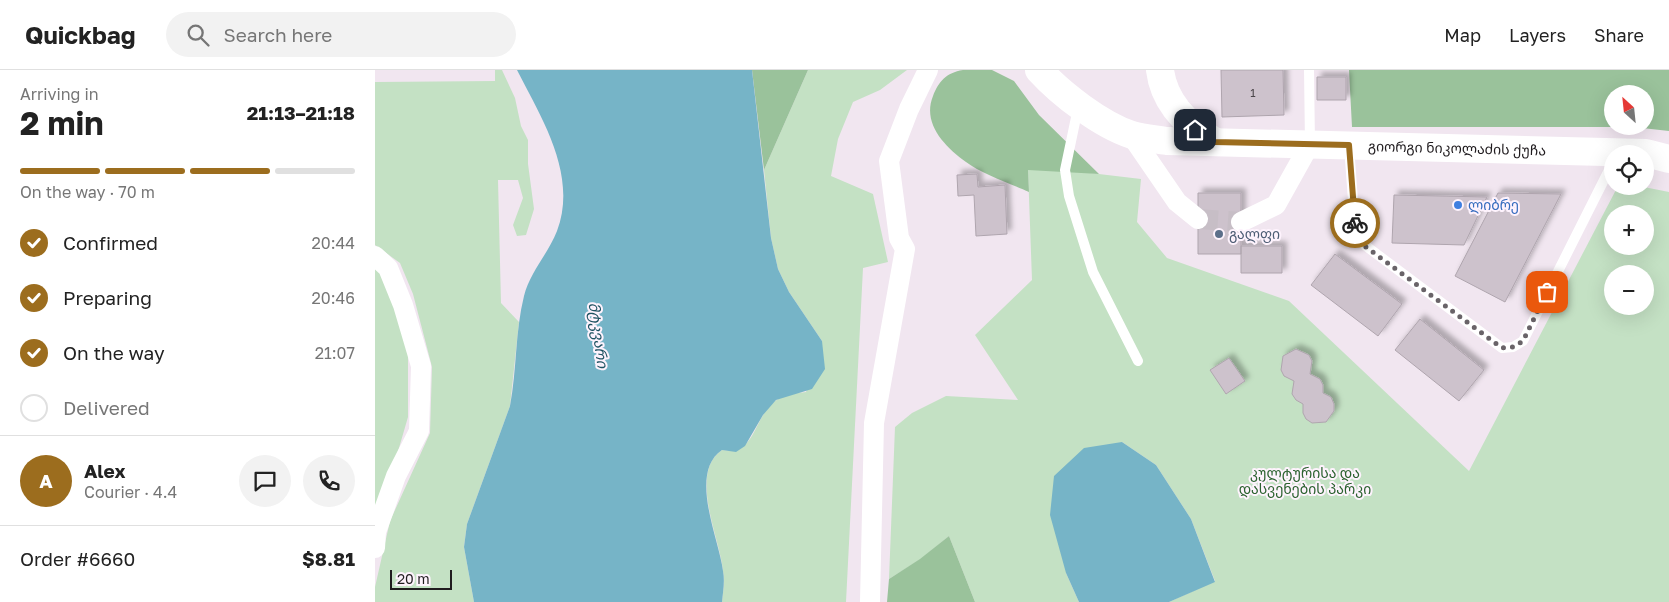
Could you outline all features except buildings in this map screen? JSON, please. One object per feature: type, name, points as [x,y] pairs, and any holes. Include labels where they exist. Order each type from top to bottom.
[{"type":"main road","name":"გიორგი ნიკოლაძის ქუჩა","points":[[1039,70],[1062,93],[1131,135],[1167,141],[1349,145],[1604,156]]},
{"type":"main road","points":[[1161,70],[1162,84],[1183,118],[1195,130],[1214,142]]},
{"type":"main road","name":"გიორგი ნიკოლაძის ქუჩა","points":[[1654,155],[1669,159]]},
{"type":"street","points":[[870,602],[874,423],[905,249],[899,238],[889,161],[909,109],[929,70]]},
{"type":"street","points":[[1131,135],[1177,202],[1198,219]]},
{"type":"street","points":[[1241,222],[1276,206],[1310,144]]},
{"type":"street","points":[[375,256],[388,268],[403,305],[421,366],[419,431],[396,476],[377,532],[375,548]]},
{"type":"lane","points":[[1309,70],[1310,144]]},
{"type":"lane","points":[[1079,104],[1065,170],[1069,196],[1093,272],[1138,361]]},
{"type":"lane","points":[[1349,145],[1355,228],[1362,244],[1502,348],[1513,347],[1523,341],[1604,178]]},
{"type":"green space","points":[[495,70],[502,70],[515,98],[521,126],[528,140],[528,164],[534,209],[526,235],[517,236],[513,225],[523,198],[518,180],[498,180],[501,303],[519,322],[510,406],[467,524],[464,547],[474,602],[375,602],[375,587],[390,521],[430,433],[432,367],[413,294],[400,263],[375,245],[375,82],[495,81]]},
{"type":"green space","points":[[752,70],[808,70],[764,170]]},
{"type":"green space","points":[[808,70],[907,70],[880,90],[853,102],[838,139],[831,176],[873,194],[888,262],[863,268],[846,602],[722,602],[724,575],[712,524],[707,490],[707,474],[712,460],[722,450],[733,450],[742,447],[753,434],[768,408],[775,401],[786,395],[806,392],[822,341],[789,292],[778,269],[771,238],[764,170]]},
{"type":"green space","points":[[963,70],[992,70],[1014,81],[1039,115],[1099,174],[1028,170],[1029,192],[987,174],[966,162],[943,141],[933,125],[930,115],[930,106],[938,86],[944,78],[952,73]]},
{"type":"green space","points":[[1349,70],[1669,70],[1669,131],[1654,129],[1654,85],[1604,85],[1604,127],[1352,127]]},
{"type":"green space","name":"კულტურისა და დასვენების პარკი","points":[[1028,170],[1065,170],[1141,179],[1137,222],[1167,258],[1289,301],[1469,471],[1604,213],[1604,255],[1654,255],[1654,205],[1608,205],[1613,195],[1654,195],[1654,189],[1669,192],[1669,602],[1169,602],[1215,581],[1191,519],[1156,465],[1122,442],[1066,573],[1079,602],[975,602],[949,536],[921,559],[889,579],[895,427],[912,413],[946,396],[1018,400],[975,335],[1032,280]]},
{"type":"green space","points":[[375,266],[386,272],[408,351],[408,417],[392,472],[375,514]]},
{"type":"green space","points":[[949,536],[975,602],[887,602],[889,579],[920,559]]},
{"type":"water","name":"მტკვარი","points":[[517,70],[752,70],[771,238],[778,269],[789,292],[822,341],[825,369],[812,389],[776,400],[763,415],[745,446],[736,452],[722,450],[712,460],[707,474],[706,490],[708,507],[724,575],[722,602],[474,602],[464,547],[467,524],[510,406],[519,323],[524,296],[530,279],[557,231],[562,210],[563,189],[560,168],[554,148],[537,108]]},
{"type":"water","points":[[1122,442],[1156,465],[1191,519],[1215,582],[1169,602],[1079,602],[1066,573],[1050,515],[1054,476],[1084,448]]},
{"type":"tunnel","points":[[1198,219],[1241,222]]},
{"type":"way so far","points":[[1355,223],[1355,228],[1362,244],[1502,348],[1513,347],[1523,341],[1547,292]]},
{"type":"place","name":"ლიბრე","points":[[1458,205]]},
{"type":"place","name":"გალფი","points":[[1219,234]]},
{"type":"route","points":[[1195,130],[1214,142],[1349,145],[1355,223]]}]
